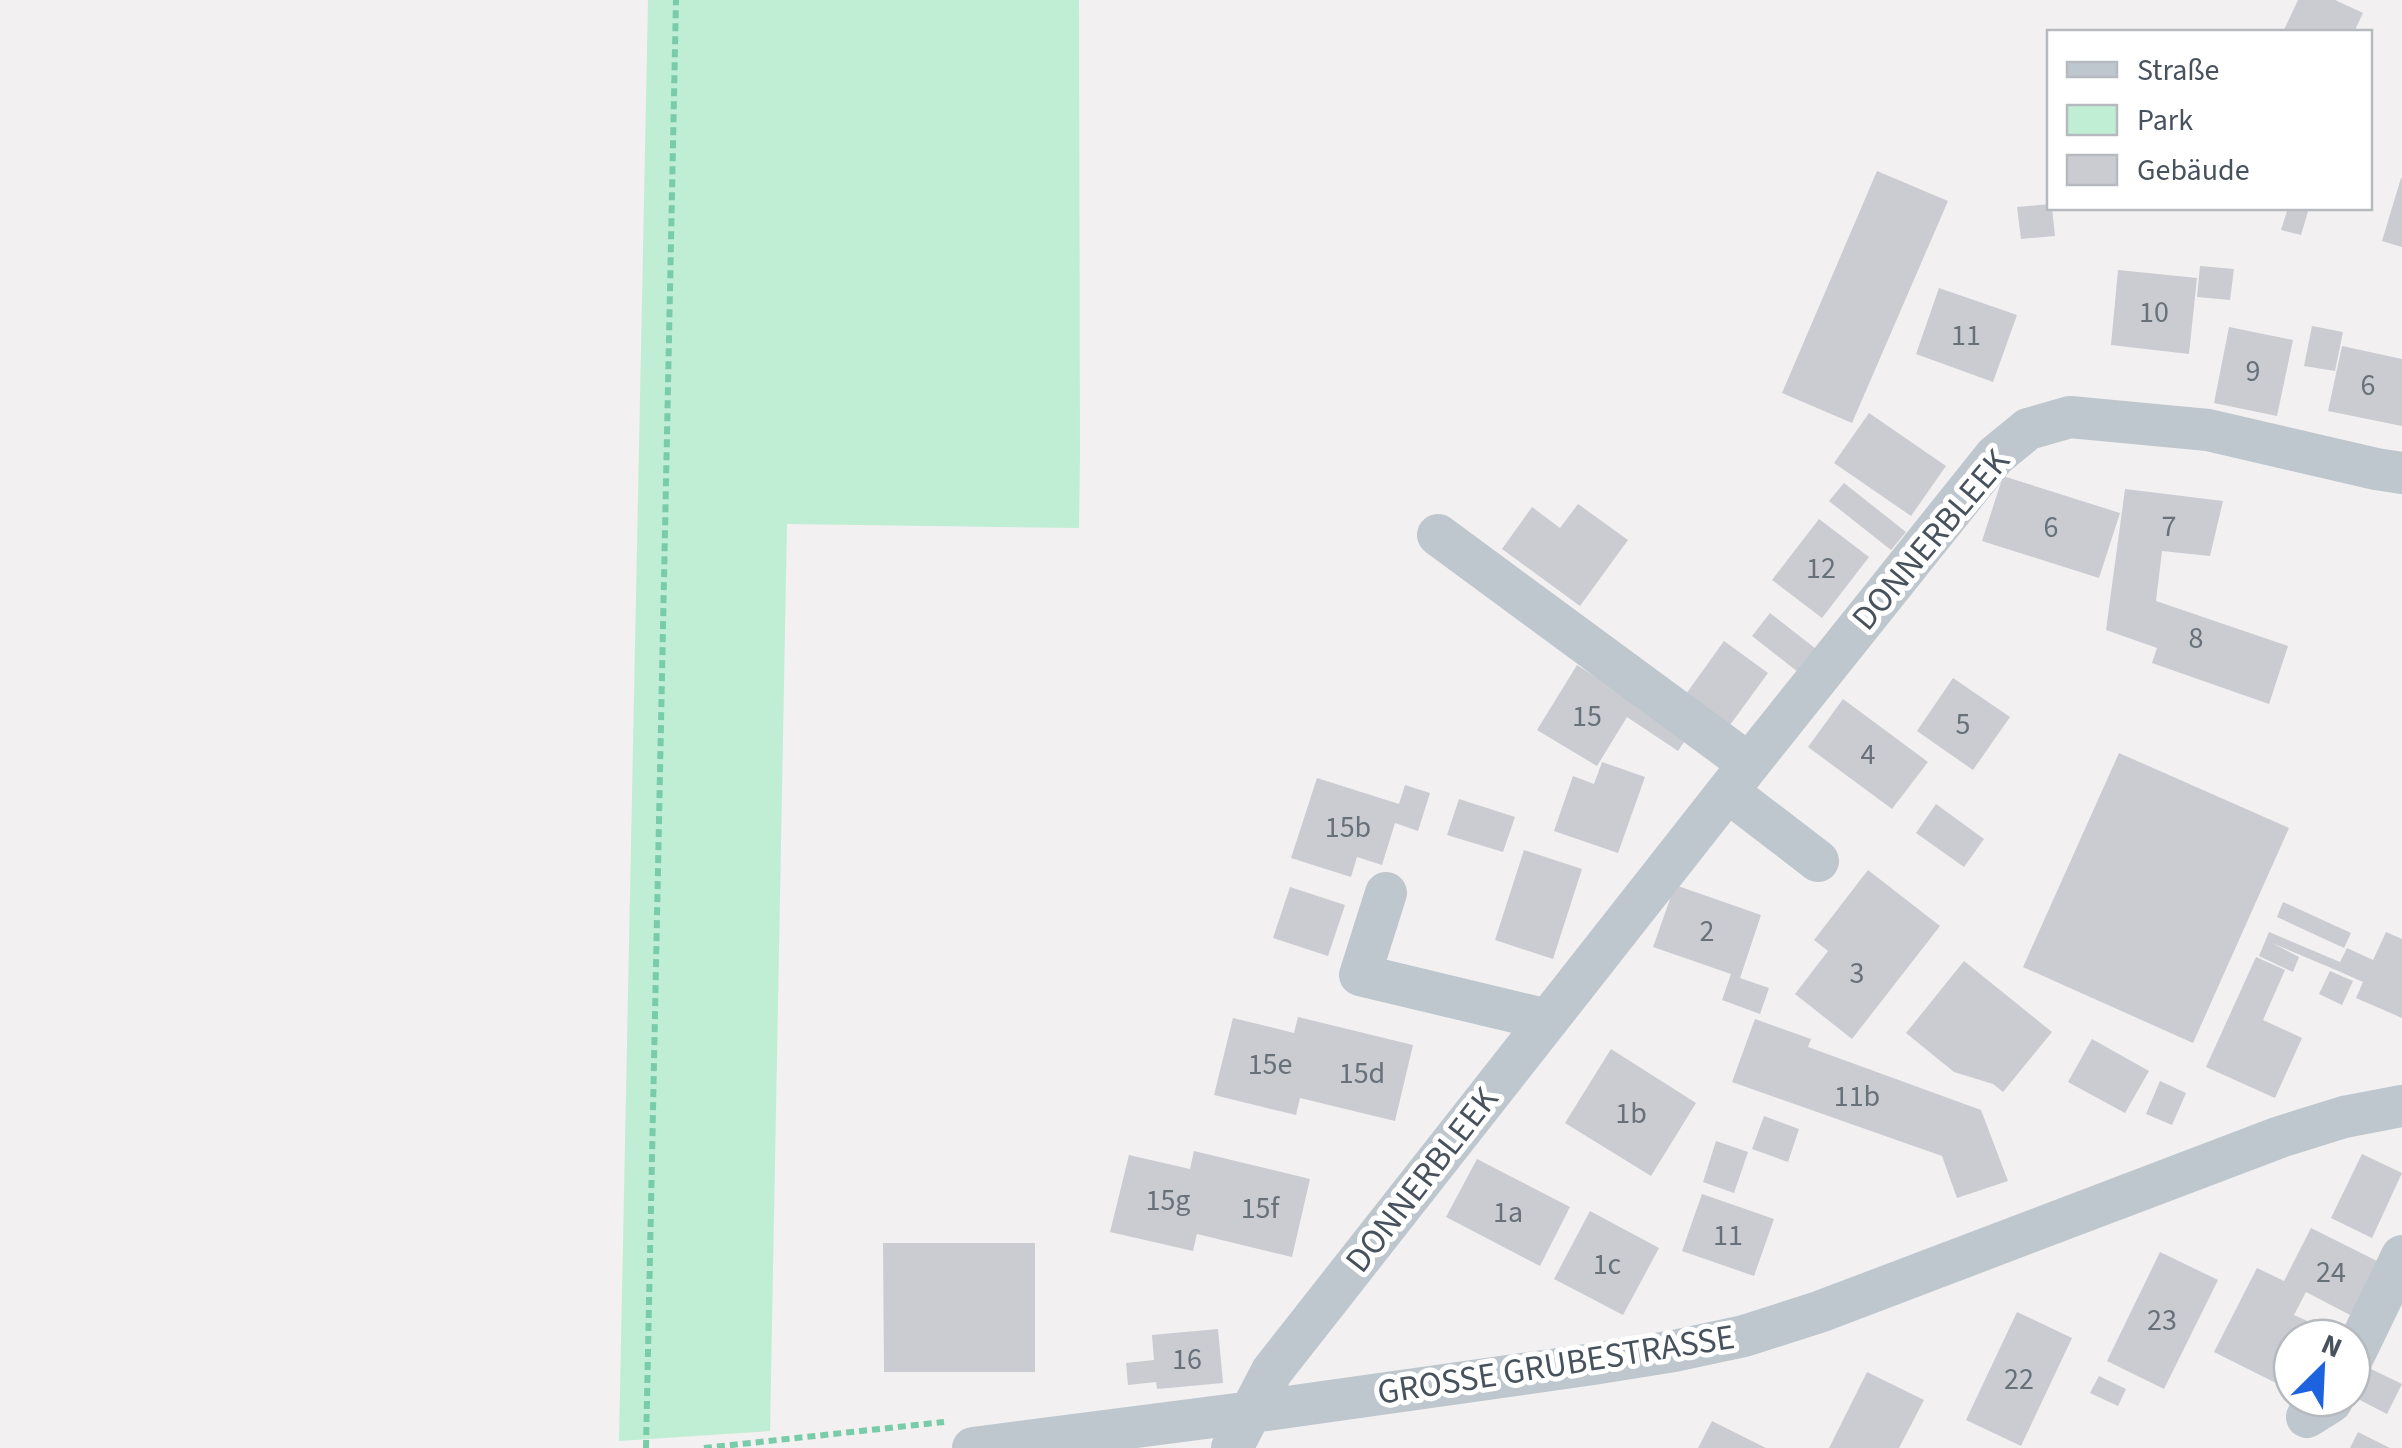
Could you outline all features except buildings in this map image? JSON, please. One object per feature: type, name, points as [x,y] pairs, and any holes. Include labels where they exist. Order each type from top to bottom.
[{"type":"street","name":"DONNERBLEEK","points":[[1242,1430],[1272,1371],[1995,456],[2028,430],[2070,417],[2208,430],[2402,473]]},
{"type":"street","points":[[1438,535],[1738,778],[1818,862]]},
{"type":"street","points":[[1386,893],[1360,975],[1548,1020]]},
{"type":"street","name":"GROSSE GRUBESTRASSE","points":[[973,1448],[1242,1430],[1744,1336],[1819,1312],[2280,1137],[2344,1117],[2402,1106]]},
{"type":"street","points":[[2372,1318],[2402,1256]]},
{"type":"path","points":[[646,1448],[676,0]]},
{"type":"green space","points":[[648,0],[1079,0],[1079,528],[787,524],[770,1431],[619,1441]]}]
